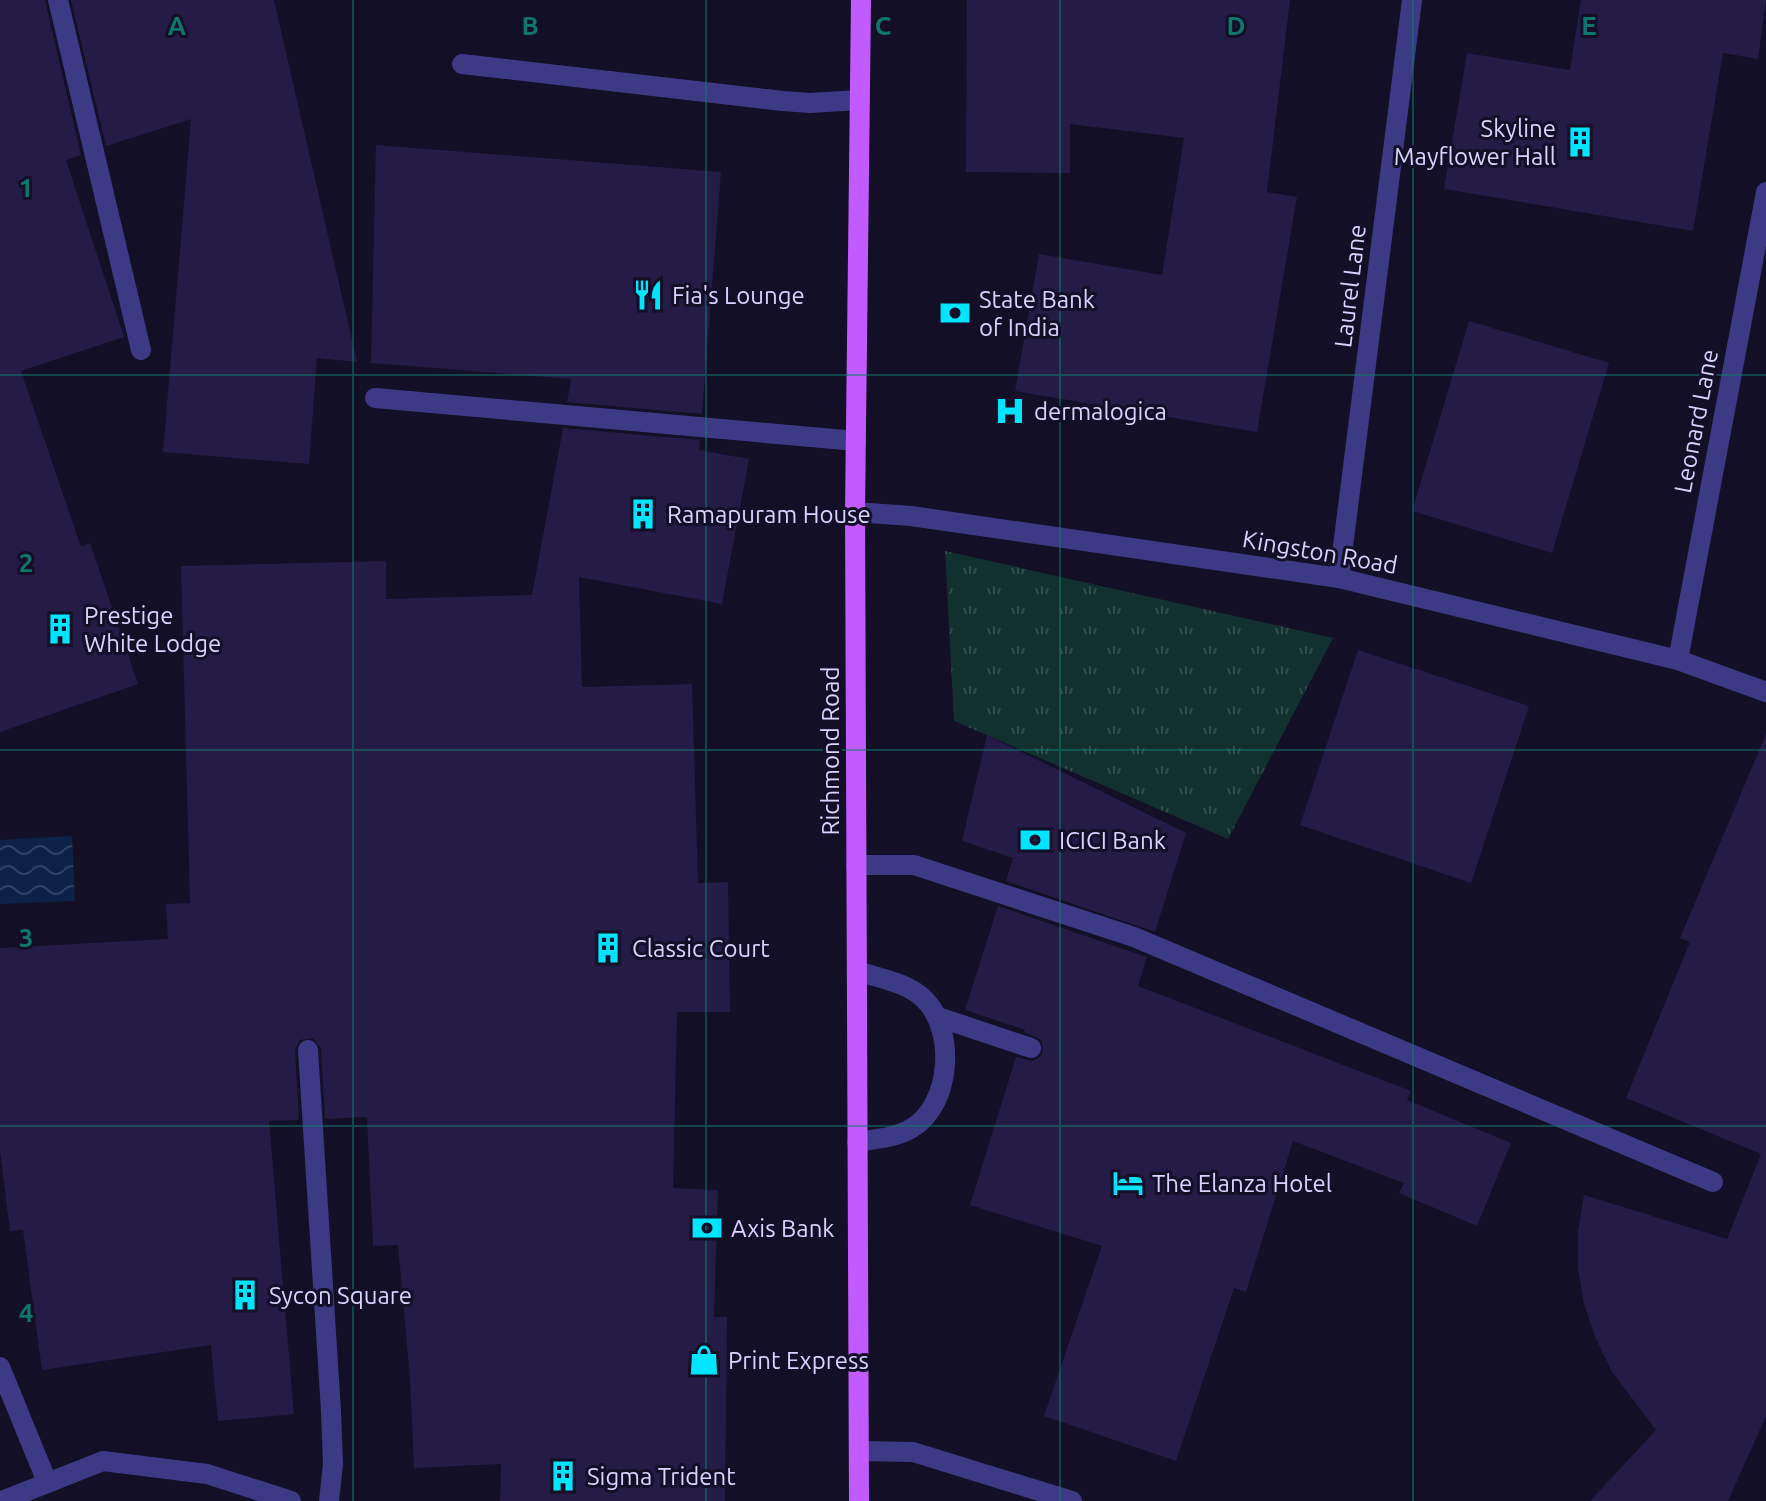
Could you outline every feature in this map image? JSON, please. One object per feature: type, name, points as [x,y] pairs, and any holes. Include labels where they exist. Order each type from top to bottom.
[{"type":"main road","name":"Richmond Road","points":[[859,1501],[855,512],[861,0]]},
{"type":"street","points":[[58,0],[141,350]]},
{"type":"street","name":"Laurel Lane","points":[[1339,578],[1412,0]]},
{"type":"street","points":[[462,64],[783,101],[859,100]]},
{"type":"street","name":"Leonard Lane","points":[[1678,660],[1766,192]]},
{"type":"street","points":[[375,398],[856,441]]},
{"type":"street","name":"Kingston Road","points":[[855,512],[911,516],[1339,578],[1678,660],[1766,692]]},
{"type":"street","points":[[856,865],[914,865],[1134,937],[1713,1182]]},
{"type":"street","points":[[857,971],[914,991],[938,1017],[944,1040],[938,1097],[929,1113],[902,1133],[857,1142]]},
{"type":"street","points":[[938,1017],[1031,1048]]},
{"type":"street","points":[[308,1050],[331,1411],[333,1464],[329,1501]]},
{"type":"street","points":[[0,1367],[47,1482]]},
{"type":"street","points":[[859,1451],[913,1452],[1072,1501]]},
{"type":"street","points":[[2,1501],[103,1461],[207,1474],[291,1501]]},
{"type":"green space","points":[[945,551],[1333,638],[1228,839],[954,721]]},
{"type":"water","points":[[72,836],[75,901],[0,904],[0,840]]},
{"type":"building","points":[[0,0],[45,0],[81,155],[66,160],[124,337],[21,371],[81,547],[90,543],[138,684],[0,732]]},
{"type":"building","points":[[71,0],[274,0],[357,362],[317,358],[309,464],[163,452],[191,119],[106,146]]},
{"type":"building","points":[[967,0],[1290,0],[1267,192],[1297,197],[1257,432],[1015,391],[1039,254],[1162,275],[1184,138],[1070,124],[1070,173],[966,172]]},
{"type":"building","name":"Skyline Mayflower Hall","points":[[1581,0],[1766,0],[1758,59],[1723,53],[1693,231],[1444,189],[1467,53],[1570,70]]},
{"type":"building","points":[[376,145],[721,172],[702,414],[567,402],[571,379],[371,363]]},
{"type":"building","points":[[1469,321],[1609,363],[1552,553],[1412,511]]},
{"type":"building","points":[[563,428],[700,440],[699,450],[749,459],[722,604],[579,577],[582,687],[692,684],[698,883],[728,882],[730,1012],[677,1012],[673,1188],[718,1190],[714,1317],[727,1317],[725,1501],[500,1501],[501,1464],[414,1468],[410,1378],[398,1245],[373,1246],[367,1117],[325,1119],[321,1049],[313,1038],[300,1040],[295,1050],[299,1120],[269,1121],[294,1414],[218,1421],[211,1345],[42,1370],[23,1230],[10,1231],[0,1152],[0,948],[168,939],[166,904],[190,903],[181,566],[386,561],[386,599],[532,595]]},
{"type":"building","points":[[1358,650],[1529,706],[1471,883],[1300,825]]},
{"type":"building","points":[[1766,734],[1766,1416],[1728,1501],[1590,1501],[1656,1430],[1612,1372],[1584,1304],[1578,1268],[1578,1231],[1584,1195],[1727,1239],[1761,1154],[1626,1098],[1690,942],[1680,938]]},
{"type":"building","points":[[987,735],[1186,833],[1155,932],[1006,881],[1013,858],[962,841]]},
{"type":"building","points":[[998,906],[1147,957],[1138,986],[1411,1091],[1407,1100],[1511,1143],[1477,1226],[1399,1193],[1404,1183],[1293,1141],[1246,1292],[1234,1288],[1176,1461],[1044,1416],[1102,1246],[970,1205],[1016,1057],[1033,1061],[1043,1051],[1041,1040],[1025,1030],[965,1010]]},
{"type":"place","name":"Skyline Mayflower Hall","points":[[1580,142]]},
{"type":"place","name":"Fia's Lounge","points":[[648,295]]},
{"type":"place","name":"State Bank of India","points":[[955,313]]},
{"type":"place","name":"dermalogica","points":[[1010,411]]},
{"type":"place","name":"Ramapuram House","points":[[643,514]]},
{"type":"place","name":"Prestige White Lodge","points":[[60,629]]},
{"type":"place","name":"ICICI Bank","points":[[1035,840]]},
{"type":"place","name":"Classic Court","points":[[608,948]]},
{"type":"place","name":"The Elanza Hotel","points":[[1128,1183]]},
{"type":"place","name":"Axis Bank","points":[[707,1228]]},
{"type":"place","name":"Sycon Square","points":[[245,1295]]},
{"type":"place","name":"Print Express","points":[[704,1360]]},
{"type":"place","name":"Sigma Trident","points":[[563,1476]]}]
